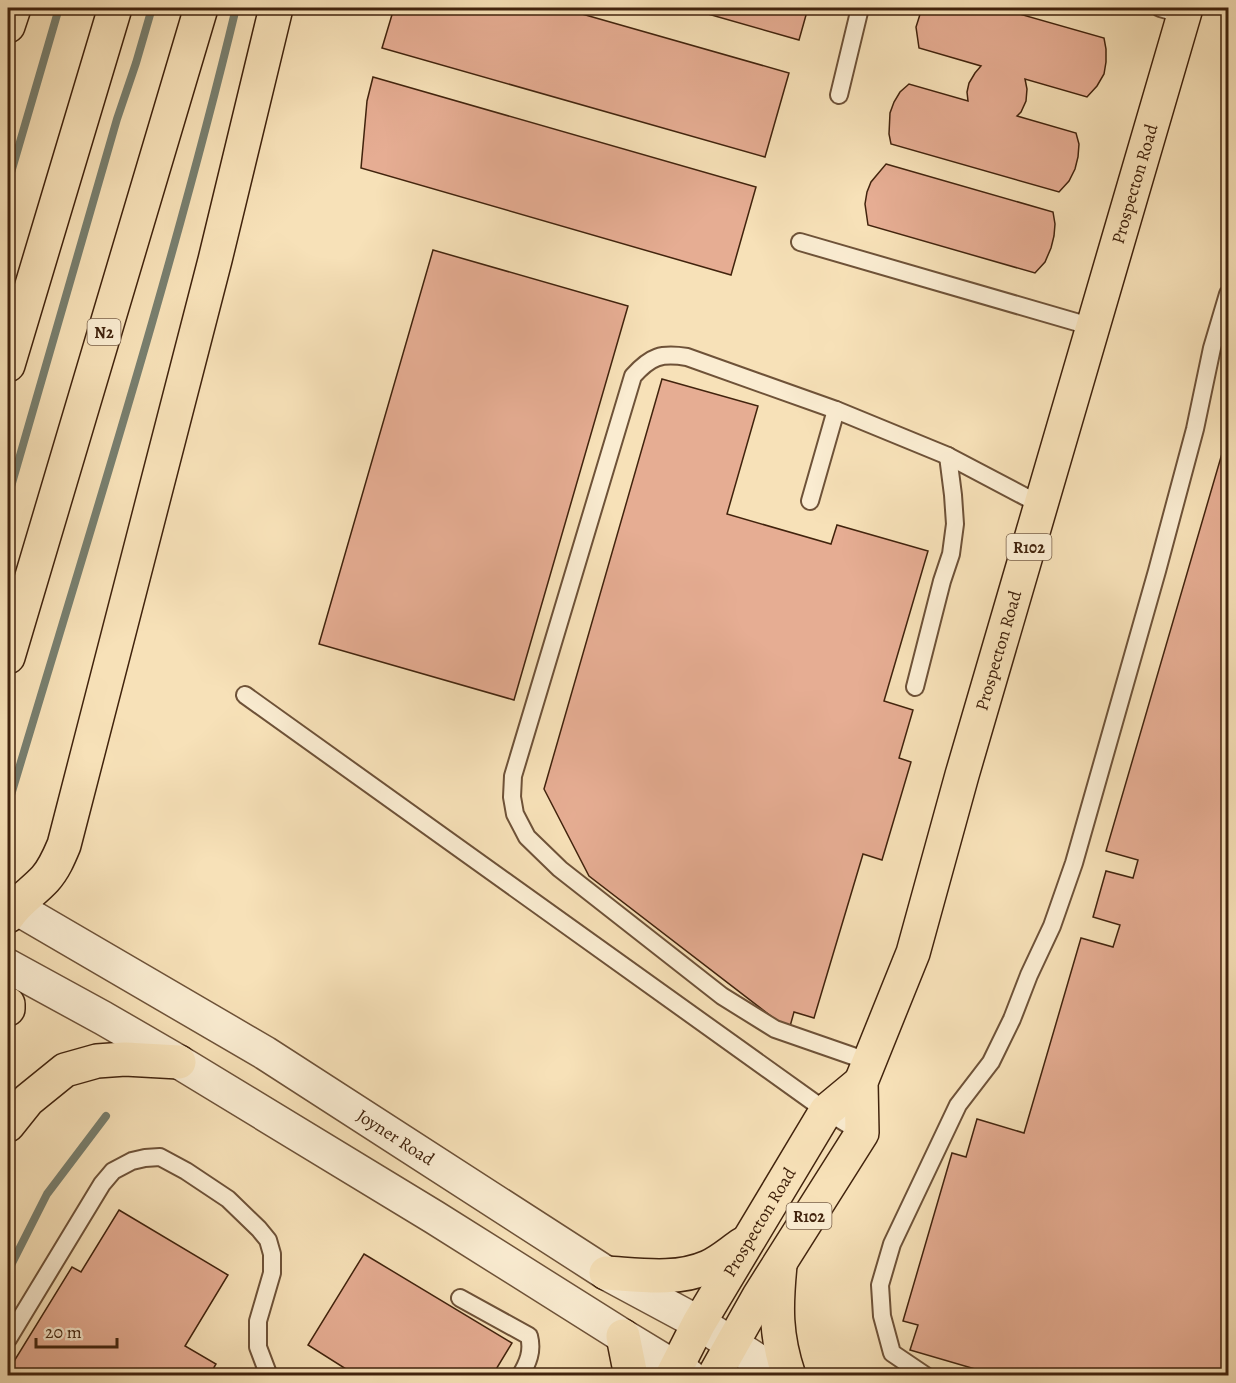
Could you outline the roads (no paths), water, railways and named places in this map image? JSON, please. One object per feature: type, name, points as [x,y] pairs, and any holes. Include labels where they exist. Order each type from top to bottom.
[{"type":"main road","points":[[8,26],[14,8]]},
{"type":"main road","points":[[8,365],[114,8]]},
{"type":"main road","name":"N2","points":[[8,657],[201,8]]},
{"type":"main road","points":[[10,909],[51,872],[64,845],[212,272],[276,8]]},
{"type":"main road","name":"Prospecton Road","points":[[714,1376],[759,1296],[862,1133],[866,1072],[913,954],[962,775],[1093,327],[1177,10]]},
{"type":"main road","points":[[8,1125],[28,1100],[65,1070],[97,1061],[125,1059],[179,1062]]},
{"type":"main road","name":"Prospecton Road","points":[[679,1373],[699,1323],[826,1111],[866,1072]]},
{"type":"main road","points":[[606,1273],[681,1275],[709,1267],[748,1240]]},
{"type":"main road","points":[[781,1260],[777,1302],[778,1329],[781,1354],[789,1376]]},
{"type":"main road","points":[[623,1336],[631,1376]]},
{"type":"street","name":"Joyner Road","points":[[10,909],[264,1053],[606,1273],[699,1323],[783,1376]]},
{"type":"street","points":[[8,966],[179,1062],[444,1223],[679,1373]]},
{"type":"lane","points":[[839,95],[861,8]]},
{"type":"lane","points":[[800,242],[1093,327]]},
{"type":"lane","points":[[926,1376],[892,1353],[882,1316],[880,1285],[892,1244],[958,1105],[991,1062],[1052,926],[1074,863],[1157,571],[1195,429],[1212,348],[1228,294]]},
{"type":"lane","points":[[866,1072],[775,1029],[722,996],[560,869],[527,837],[515,814],[512,796],[513,776],[633,376],[644,363],[659,357],[672,355],[687,357],[836,410],[948,456],[1041,505]]},
{"type":"lane","points":[[810,501],[836,410]]},
{"type":"lane","points":[[915,687],[951,554],[955,524],[948,456]]},
{"type":"lane","points":[[245,695],[826,1111],[862,1133]]},
{"type":"lane","points":[[8,1339],[102,1184],[113,1171],[132,1161],[159,1157],[186,1171],[228,1199],[268,1240],[272,1254],[272,1273],[258,1321],[258,1347],[269,1376]]},
{"type":"lane","points":[[460,1298],[529,1336],[530,1357],[520,1376]]},
{"type":"waterway","points":[[8,183],[59,8]]},
{"type":"waterway","points":[[8,497],[117,119],[152,8]]},
{"type":"waterway","points":[[8,805],[156,309],[236,8]]},
{"type":"waterway","points":[[8,1271],[47,1194],[106,1116]]}]
